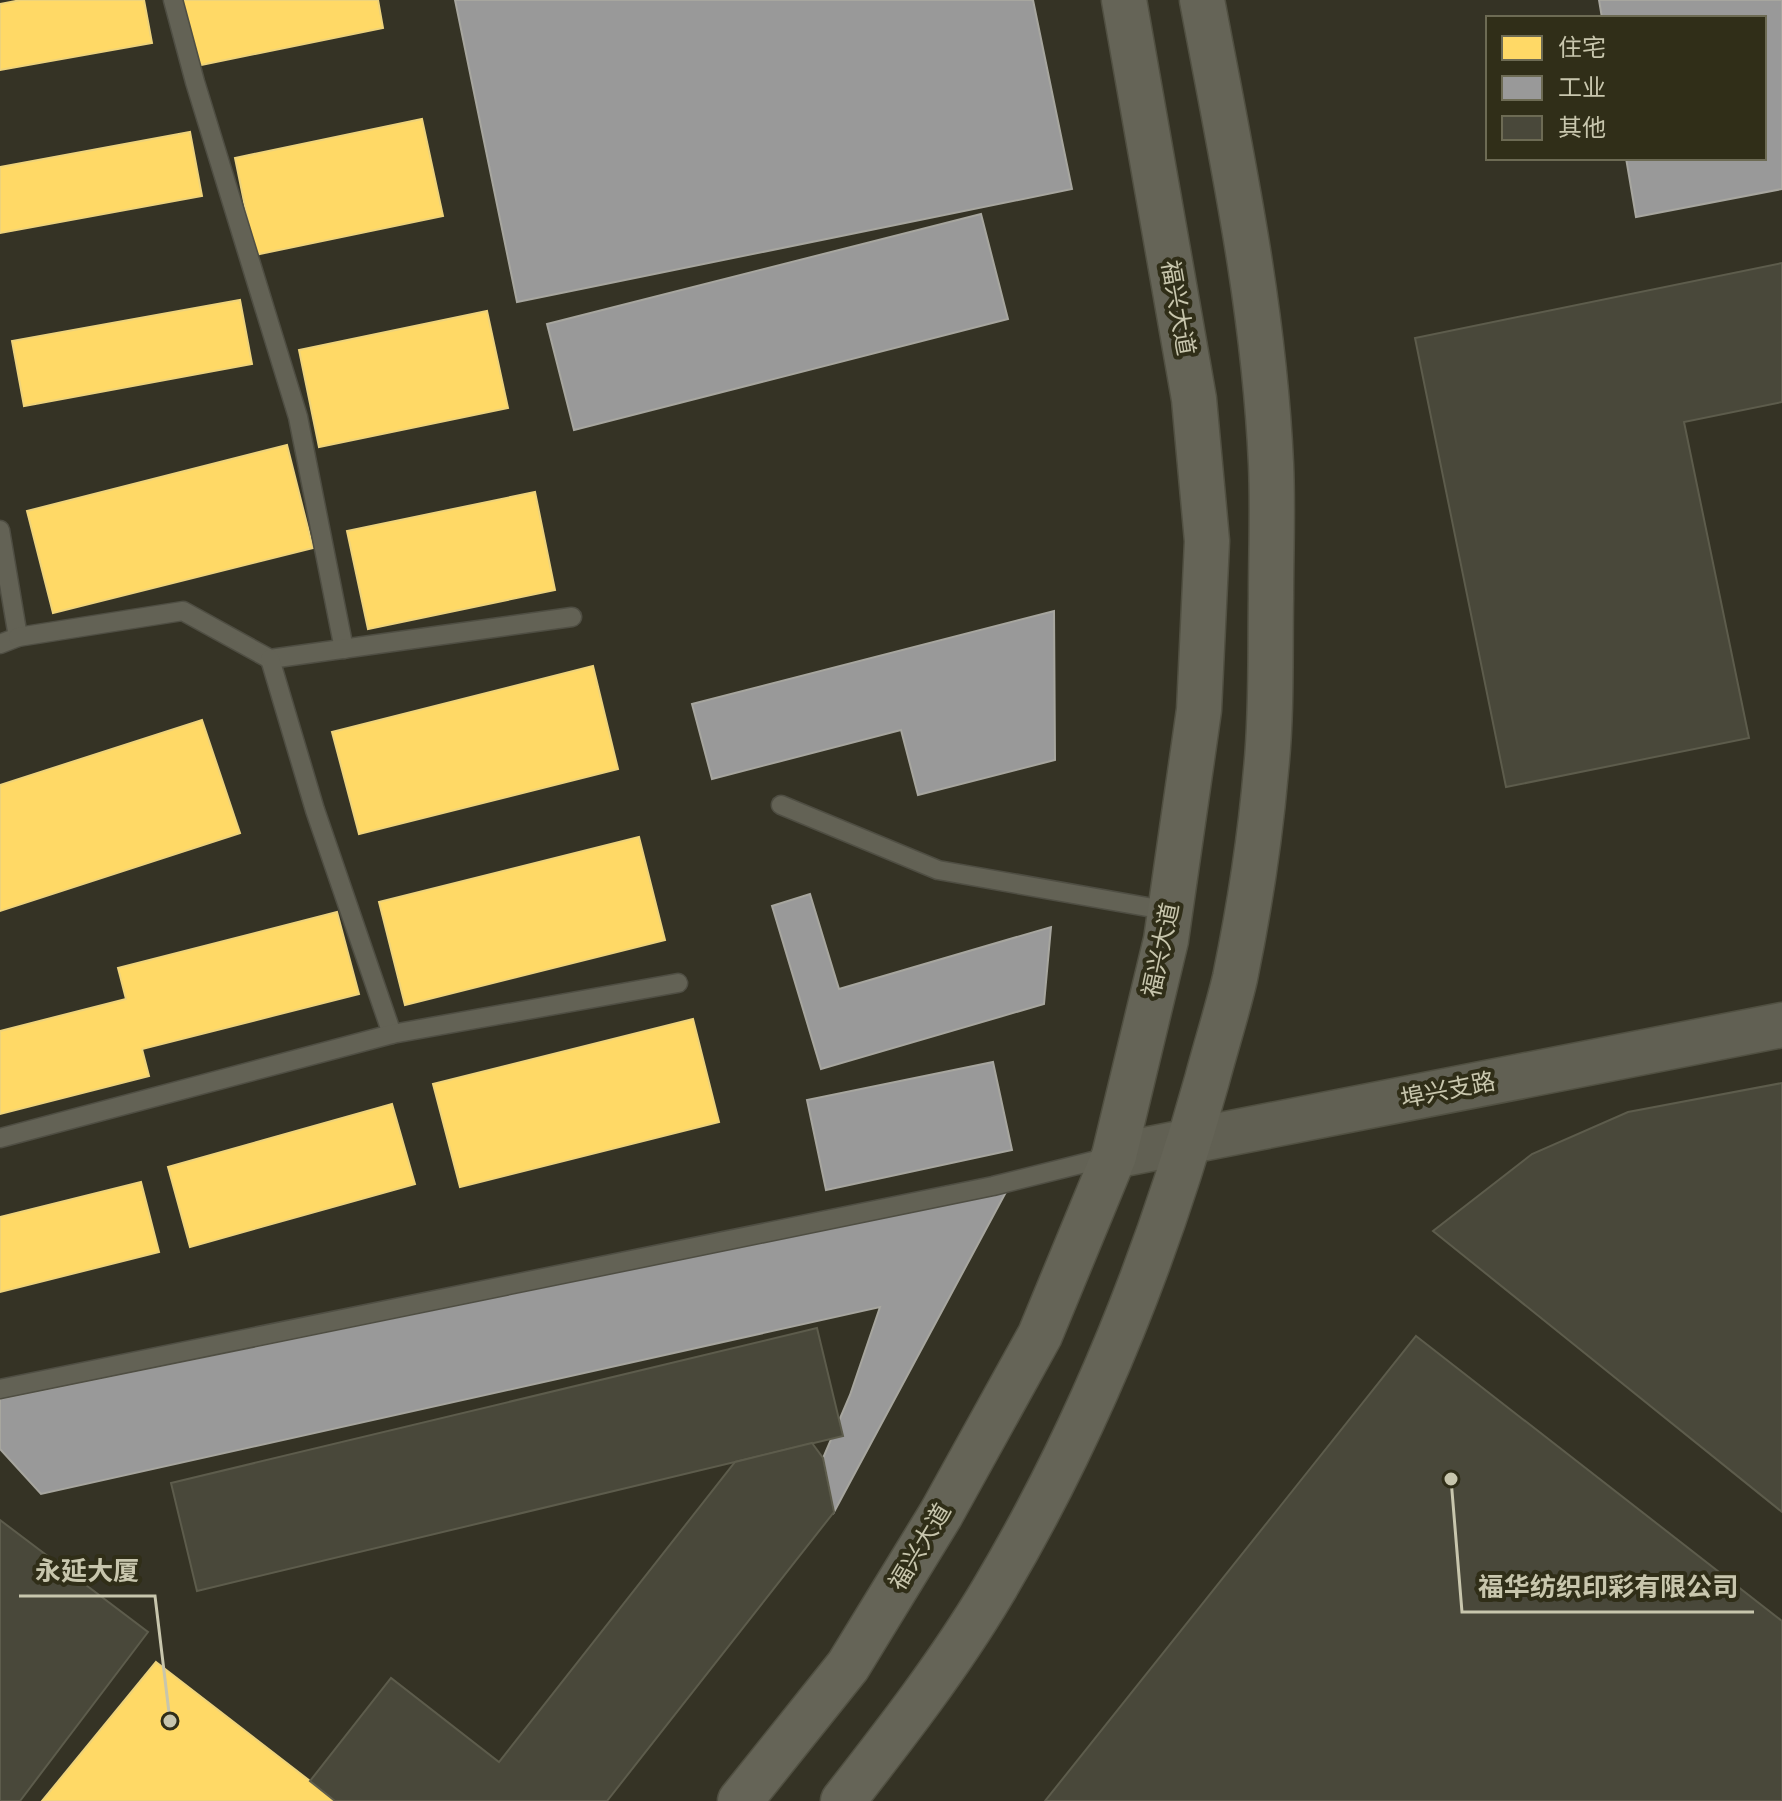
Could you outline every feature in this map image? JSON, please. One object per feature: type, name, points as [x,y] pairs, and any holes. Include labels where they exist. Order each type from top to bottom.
[{"type":"main road","name":"福兴大道","points":[[740,1801],[848,1666],[941,1514],[1040,1335],[1114,1156],[1166,940],[1199,710],[1207,541],[1194,399],[1124,0]]},
{"type":"main road","points":[[843,1801],[904,1722],[991,1595],[1041,1506],[1088,1411],[1122,1334],[1189,1143],[1234,982],[1253,878],[1267,769],[1273,538],[1271,461],[1253,276],[1202,0]]},
{"type":"street","name":"埠兴支路","points":[[1114,1156],[1782,1025]]},
{"type":"lane","points":[[173,0],[195,82],[298,417],[344,649]]},
{"type":"lane","points":[[0,530],[18,637]]},
{"type":"lane","points":[[0,644],[18,637],[183,611],[270,659],[572,617]]},
{"type":"lane","points":[[270,659],[315,810],[392,1034]]},
{"type":"lane","points":[[781,805],[938,870],[1170,911]]},
{"type":"lane","points":[[0,1138],[392,1034],[678,983]]},
{"type":"lane","points":[[0,1389],[993,1186],[1114,1156]]},
{"type":"building: 住宅","points":[[21,0],[144,0],[152,43],[0,70],[0,4]]},
{"type":"building: 住宅","points":[[182,0],[378,0],[383,28],[196,66]]},
{"type":"building: 住宅","points":[[422,119],[443,216],[255,255],[235,158]]},
{"type":"building: 住宅","points":[[190,132],[202,196],[0,233],[0,167]]},
{"type":"building: 住宅","points":[[240,300],[252,364],[24,406],[12,341]]},
{"type":"building: 住宅","points":[[487,311],[508,408],[319,447],[299,350]]},
{"type":"building: 住宅","points":[[287,445],[313,548],[53,613],[27,511]]},
{"type":"building: 住宅","points":[[535,492],[555,590],[368,629],[347,531]]},
{"type":"building: 住宅","points":[[593,666],[618,769],[359,834],[332,732]]},
{"type":"building: 住宅","points":[[202,720],[240,833],[0,911],[0,785]]},
{"type":"building: 住宅","points":[[639,837],[665,940],[405,1005],[379,902]]},
{"type":"building: 住宅","points":[[337,912],[359,994],[142,1049],[149,1076],[0,1114],[0,1031],[126,999],[118,968]]},
{"type":"building: 住宅","points":[[693,1019],[719,1122],[460,1187],[433,1084]]},
{"type":"building: 住宅","points":[[392,1104],[415,1184],[190,1247],[168,1167]]},
{"type":"building: 住宅","points":[[141,1182],[159,1252],[0,1292],[0,1217]]},
{"type":"building: 住宅","points":[[156,1662],[310,1781],[335,1801],[42,1801]]},
{"type":"building: 工业","points":[[455,0],[1033,0],[1072,189],[517,302]]},
{"type":"building: 工业","points":[[1599,0],[1782,0],[1782,189],[1636,217],[1626,160],[1766,160],[1766,16],[1602,16]]},
{"type":"building: 工业","points":[[981,214],[1008,319],[574,430],[547,324]]},
{"type":"building: 工业","points":[[1054,611],[1055,760],[918,795],[901,730],[712,779],[692,704]]},
{"type":"building: 工业","points":[[810,894],[839,989],[1051,927],[1044,1004],[821,1069],[772,906]]},
{"type":"building: 工业","points":[[993,1062],[1012,1150],[826,1190],[807,1100]]},
{"type":"building: 工业","points":[[1006,1192],[834,1512],[823,1458],[850,1395],[880,1307],[41,1494],[0,1449],[0,1399]]},
{"type":"building: 其他","points":[[1782,263],[1782,402],[1684,422],[1749,738],[1506,787],[1415,338]]},
{"type":"building: 其他","points":[[1782,1083],[1782,1512],[1433,1231],[1532,1154],[1628,1112]]},
{"type":"building: 其他","points":[[817,1328],[843,1436],[197,1591],[171,1483]]},
{"type":"building: 其他","points":[[1416,1336],[1782,1621],[1782,1801],[1045,1801]]},
{"type":"building: 其他","points":[[812,1443],[823,1458],[834,1512],[607,1801],[335,1801],[310,1781],[391,1678],[499,1762],[735,1462]]},
{"type":"building: 其他","points":[[0,1520],[148,1632],[20,1801],[0,1801]]},
{"type":"place","name":"福华纺织印彩有限公司","points":[[1451,1479]]},
{"type":"place","name":"永延大厦","points":[[170,1721]]}]
